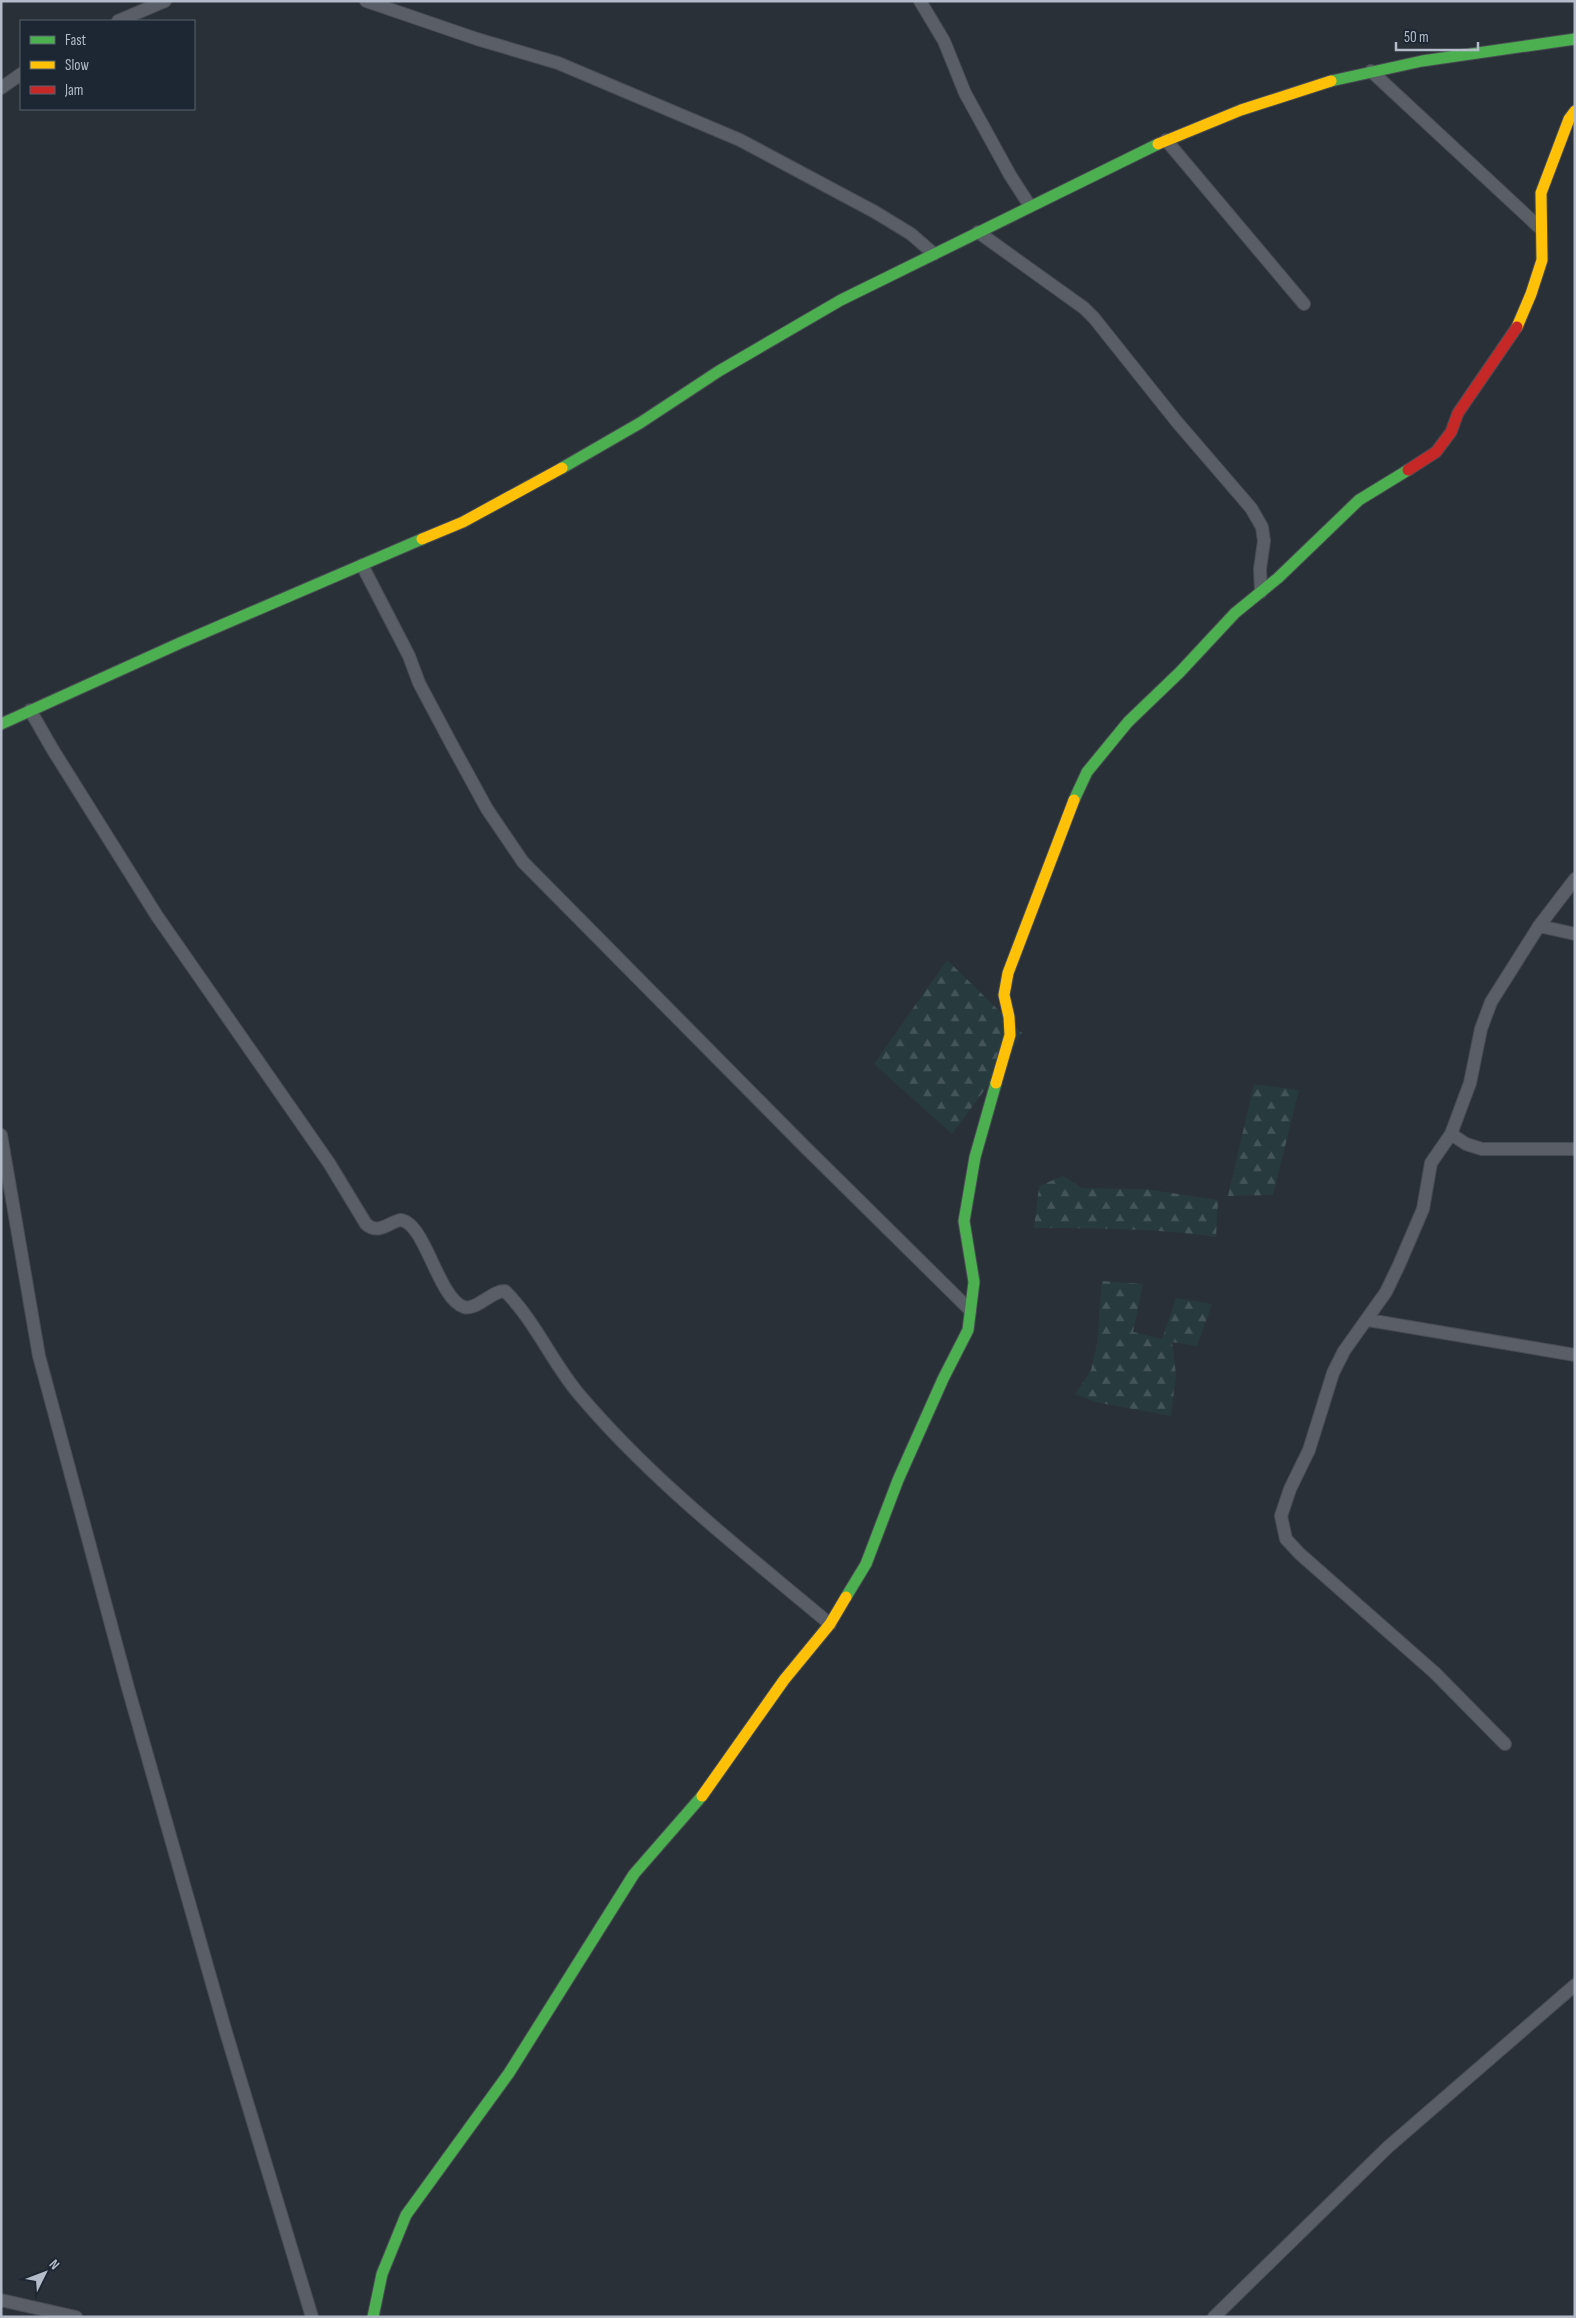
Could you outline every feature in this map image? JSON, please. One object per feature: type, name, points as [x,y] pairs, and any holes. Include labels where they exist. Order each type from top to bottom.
[{"type":"street","points":[[120,20],[148,5],[165,1]]},
{"type":"street","points":[[366,1],[477,39],[558,63],[740,140],[875,212],[910,234],[934,254]]},
{"type":"street","points":[[920,1],[944,41],[965,93],[1010,175],[1030,206]]},
{"type":"street","points":[[1,724],[171,647],[463,522],[517,494],[640,423],[719,371],[841,300],[1166,140],[1254,106],[1371,71],[1575,39]]},
{"type":"street","points":[[1371,71],[1541,229]]},
{"type":"street","points":[[1,88],[20,75]]},
{"type":"street","points":[[373,2317],[382,2274],[406,2215],[509,2073],[634,1874],[706,1791],[784,1680],[830,1624],[866,1564],[906,1463],[943,1379],[968,1330],[974,1282],[964,1221],[975,1157],[1010,1035],[1009,1017],[1004,995],[1008,973],[1067,813],[1087,772],[1128,722],[1180,672],[1235,613],[1278,578],[1359,500],[1436,452],[1443,445],[1451,432],[1458,413],[1515,331],[1531,294],[1542,260],[1541,193],[1569,119],[1575,112]]},
{"type":"street","points":[[1166,140],[1304,304]]},
{"type":"street","points":[[978,232],[1084,308],[1094,318],[1177,422],[1251,508],[1262,527],[1264,541],[1260,569],[1261,592]]},
{"type":"street","points":[[362,565],[409,656],[419,683],[487,809],[523,862],[802,1145],[970,1310]]},
{"type":"street","points":[[30,710],[52,750],[157,916],[329,1163],[366,1224],[370,1228],[378,1230],[400,1220],[407,1222],[424,1244],[444,1287],[457,1304],[465,1308],[472,1307],[499,1291],[505,1291],[577,1392],[628,1446],[700,1513],[830,1624]]},
{"type":"street","points":[[1505,1744],[1435,1673],[1300,1554],[1286,1539],[1281,1516],[1290,1489],[1309,1450],[1333,1373],[1344,1351],[1368,1320],[1386,1292],[1423,1209],[1431,1163],[1451,1134],[1470,1083],[1481,1029],[1491,1002],[1538,926],[1575,879]]},
{"type":"street","points":[[1538,926],[1575,934]]},
{"type":"street","points":[[1451,1134],[1466,1144],[1482,1149],[1575,1149]]},
{"type":"street","points":[[1,1135],[39,1356],[130,1698],[222,2019],[312,2317]]},
{"type":"street","points":[[1368,1320],[1575,1355]]},
{"type":"street","points":[[1214,2317],[1388,2147],[1575,1985]]},
{"type":"street","points":[[1,2300],[76,2317]]},
{"type":"green space","points":[[947,960],[1022,1033],[997,1073],[952,1134],[874,1064]]},
{"type":"green space","points":[[1254,1084],[1299,1090],[1273,1195],[1228,1196]]},
{"type":"green space","points":[[1063,1176],[1082,1188],[1145,1189],[1218,1200],[1216,1237],[1148,1230],[1034,1228],[1039,1186]]},
{"type":"green space","points":[[1102,1281],[1143,1284],[1133,1332],[1162,1339],[1176,1298],[1212,1304],[1197,1346],[1172,1342],[1176,1375],[1171,1416],[1095,1402],[1075,1394],[1091,1370],[1097,1344]]},
{"type":"traffic: fast","points":[[1331,81],[1422,61],[1575,39]]},
{"type":"traffic: fast","points":[[562,468],[640,423],[719,371],[841,300],[1158,144]]},
{"type":"traffic: fast","points":[[1074,800],[1087,772],[1128,722],[1180,672],[1235,613],[1278,578],[1359,500],[1408,470]]},
{"type":"traffic: fast","points":[[1,724],[180,643],[422,539]]},
{"type":"traffic: fast","points":[[846,1597],[866,1564],[898,1480],[943,1379],[968,1330],[974,1282],[964,1221],[975,1157],[996,1083]]},
{"type":"traffic: fast","points":[[373,2317],[382,2274],[406,2215],[509,2073],[634,1874],[702,1796]]},
{"type":"traffic: slow","points":[[1158,144],[1241,110],[1331,81]]},
{"type":"traffic: slow","points":[[1517,327],[1531,294],[1542,260],[1541,193],[1569,119],[1575,111]]},
{"type":"traffic: slow","points":[[422,539],[463,522],[562,468]]},
{"type":"traffic: slow","points":[[996,1083],[1010,1035],[1009,1017],[1004,995],[1008,973],[1074,800]]},
{"type":"traffic: slow","points":[[702,1796],[784,1680],[830,1624],[846,1597]]},
{"type":"traffic: jam","points":[[1408,470],[1436,452],[1451,432],[1458,413],[1517,327]]}]
